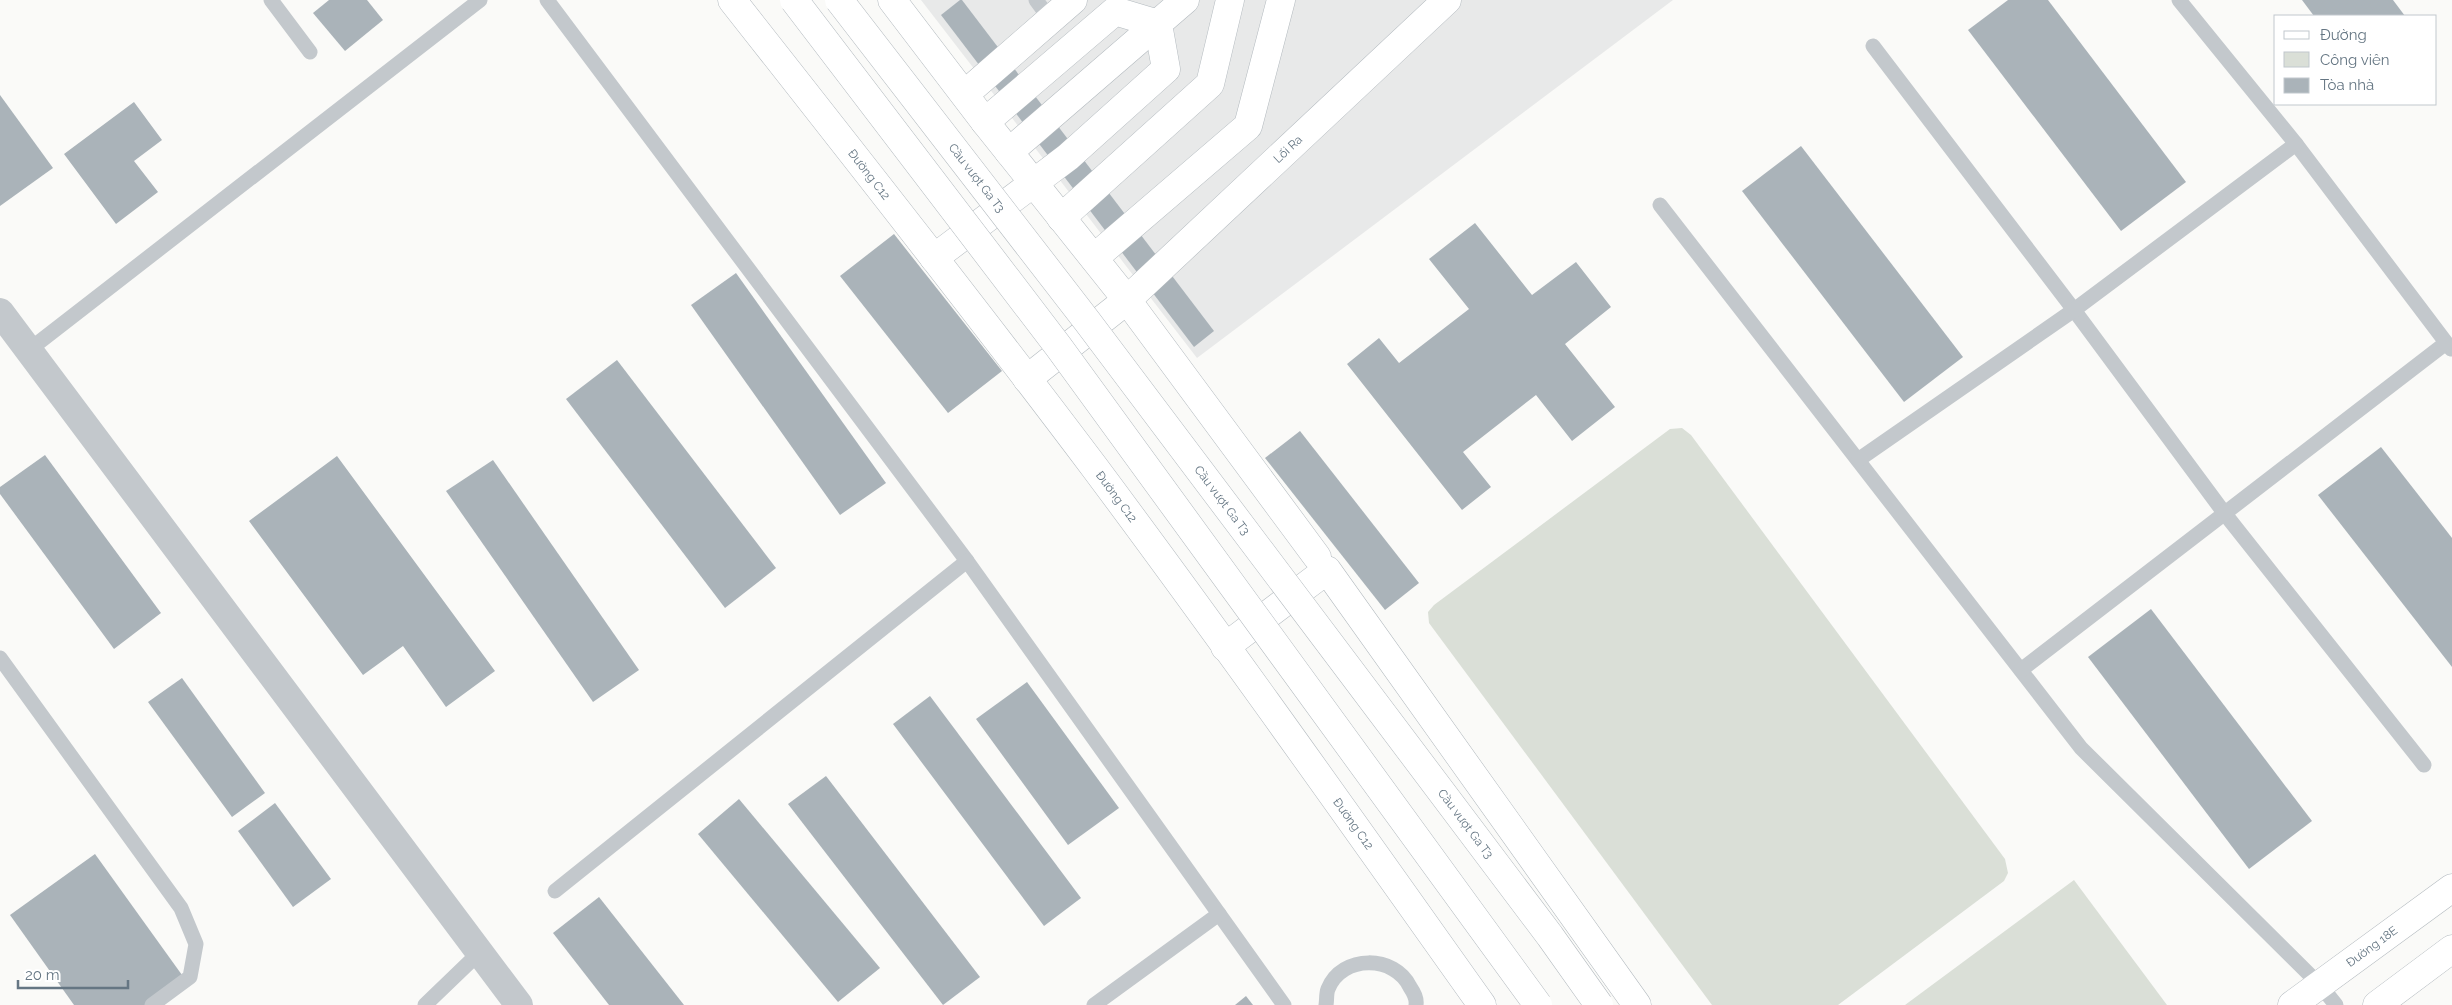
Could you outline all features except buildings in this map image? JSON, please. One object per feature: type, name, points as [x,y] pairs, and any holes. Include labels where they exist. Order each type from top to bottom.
[{"type":"main road","name":"Đường C12","points":[[732,0],[1027,379],[1225,647],[1482,1005]]},
{"type":"main road","points":[[794,0],[1058,346],[1538,1005]]},
{"type":"main road","name":"Cầu vượt Ga T3","points":[[838,0],[1087,321],[1532,912],[1599,1005]]},
{"type":"main road","points":[[892,0],[985,122],[1127,300],[1322,564],[1637,1005]]},
{"type":"main road","points":[[964,94],[1043,10],[1072,0]]},
{"type":"main road","points":[[1009,152],[1185,0]]},
{"type":"main road","points":[[1061,218],[1210,84],[1230,0]]},
{"type":"main road","points":[[1094,258],[1248,126],[1281,0]]},
{"type":"main road","name":"Lối Ra","points":[[1027,379],[1127,300],[1447,0]]},
{"type":"main road","points":[[985,122],[1115,11],[1158,24]]},
{"type":"main road","points":[[934,258],[1068,156],[1166,70],[1158,24]]},
{"type":"main road","points":[[1225,647],[1322,564]]},
{"type":"main road","name":"Đường 18E","points":[[2292,1005],[2328,995],[2452,888]]},
{"type":"main road","points":[[2377,1005],[2452,949]]},
{"type":"street","points":[[0,312],[519,1005]]},
{"type":"lane","points":[[271,0],[310,52]]},
{"type":"lane","points":[[29,350],[480,0]]},
{"type":"lane","points":[[547,0],[967,561],[1284,1005]]},
{"type":"lane","points":[[2021,670],[2225,514],[2449,347],[2296,144],[2179,0]]},
{"type":"lane","points":[[1874,46],[2074,310],[2225,514],[2424,764]]},
{"type":"lane","points":[[1858,460],[2074,310],[2296,144]]},
{"type":"lane","points":[[1660,205],[2081,748],[2328,995]]},
{"type":"lane","points":[[555,891],[967,561]]},
{"type":"lane","points":[[0,658],[181,908],[196,944],[190,977],[152,1005]]},
{"type":"lane","points":[[1094,1005],[1219,914]]},
{"type":"lane","points":[[425,1005],[479,953]]},
{"type":"lane","points":[[1326,1005],[1328,989],[1343,971],[1364,962],[1386,964],[1405,976],[1416,999],[1416,1005]]},
{"type":"shaded area","points":[[921,0],[1673,0],[1197,358]]},
{"type":"green space","points":[[1682,428],[1691,435],[2005,859],[2008,873],[2004,881],[1838,1005],[1712,1005],[1429,623],[1428,612],[1434,605],[1670,429]]},
{"type":"green space","points":[[2074,880],[2167,1005],[1905,1005]]}]
